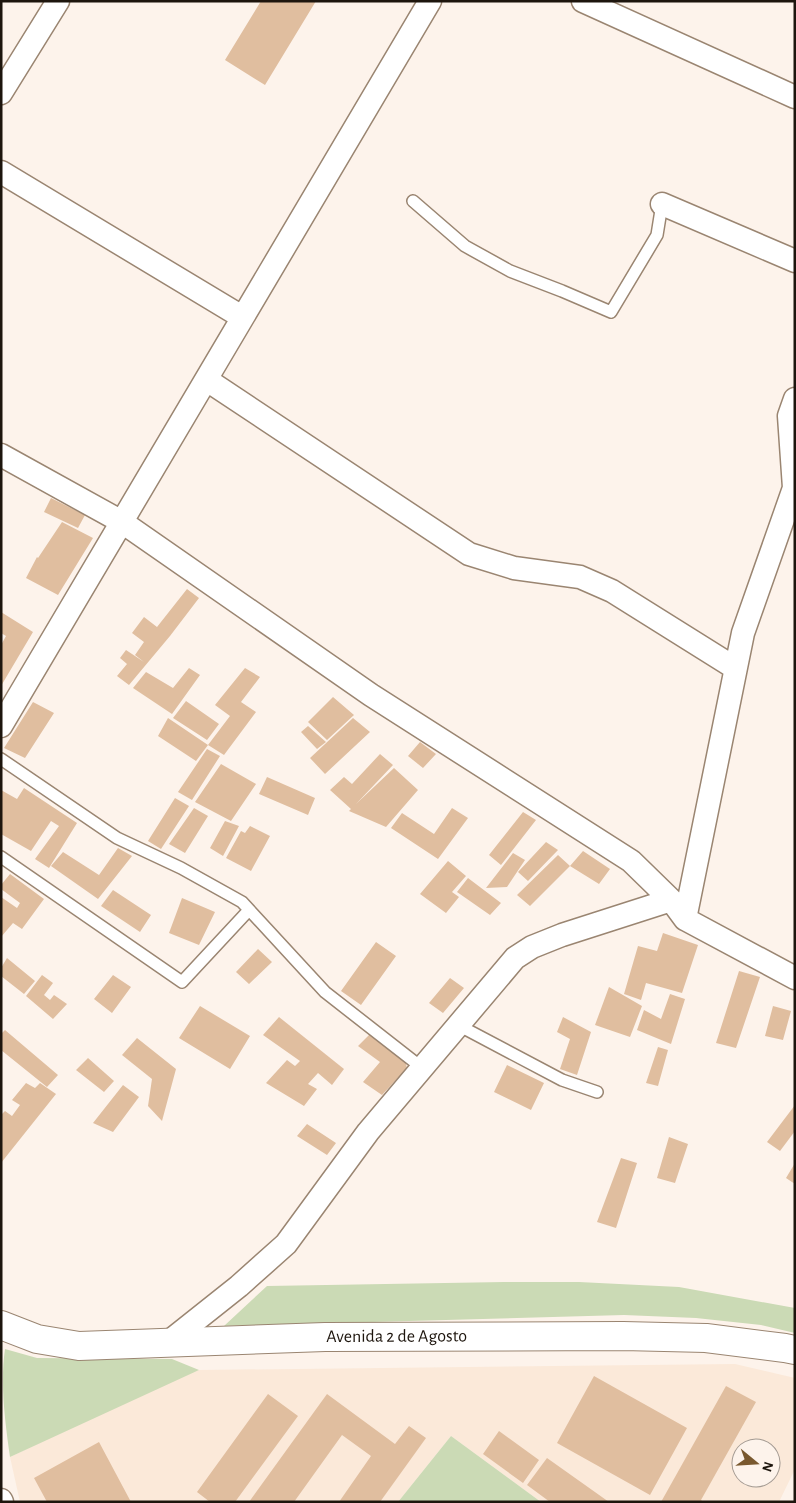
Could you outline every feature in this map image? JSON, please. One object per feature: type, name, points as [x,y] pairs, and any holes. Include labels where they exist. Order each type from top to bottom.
[{"type":"street","points":[[1,93],[58,1]]},
{"type":"street","points":[[1,726],[430,1]]},
{"type":"street","points":[[583,1],[795,97]]},
{"type":"street","points":[[1,172],[242,317]]},
{"type":"street","points":[[662,204],[795,261]]},
{"type":"street","points":[[207,380],[468,554],[514,568],[580,577],[612,591],[735,668]]},
{"type":"street","points":[[685,919],[743,633],[794,488],[789,416],[795,399]]},
{"type":"street","points":[[1,455],[122,522],[371,694],[631,861],[671,900],[685,919],[795,978]]},
{"type":"street","points":[[166,1344],[239,1286],[286,1244],[368,1132],[515,958],[532,947],[562,935],[671,900]]},
{"type":"street","name":"Avenida 2 de Agosto","points":[[1,1325],[37,1339],[79,1346],[325,1338],[624,1336],[706,1338],[795,1350]]},
{"type":"lane","points":[[413,201],[464,246],[510,271],[611,312],[657,235],[662,204]]},
{"type":"lane","points":[[1,758],[117,838],[181,868],[242,902],[325,992],[421,1068]]},
{"type":"lane","points":[[1,857],[182,982],[249,910]]},
{"type":"lane","points":[[458,1025],[562,1080],[598,1092]]},
{"type":"shaded area","points":[[735,1364],[795,1378],[795,1469],[779,1502],[541,1502],[451,1436],[398,1502],[20,1502],[10,1457],[179,1375],[199,1370]]},
{"type":"green space","points":[[579,1282],[679,1287],[795,1308],[795,1333],[761,1325],[696,1318],[624,1315],[224,1326],[267,1286]]},
{"type":"green space","points":[[5,1349],[37,1358],[172,1359],[199,1370],[10,1457],[3,1389]]},
{"type":"green space","points":[[451,1436],[541,1502],[398,1502]]},
{"type":"building","points":[[261,1],[316,1],[265,85],[225,60]]},
{"type":"building","points":[[51,498],[85,515],[78,528],[44,512]]},
{"type":"building","points":[[62,522],[93,538],[58,595],[26,578],[37,557]]},
{"type":"building","points":[[187,589],[199,598],[129,685],[117,676],[127,664],[120,658],[126,650],[144,662],[135,655],[144,642],[132,633],[144,617],[157,627]]},
{"type":"building","points":[[1,612],[33,632],[1,686],[1,645],[6,636],[1,633]]},
{"type":"building","points":[[189,668],[200,675],[172,714],[133,688],[146,672],[173,688]]},
{"type":"building","points":[[245,668],[260,677],[241,702],[256,712],[224,755],[208,745],[230,716],[215,705]]},
{"type":"building","points":[[333,697],[354,715],[327,740],[308,722]]},
{"type":"building","points":[[186,701],[219,724],[207,740],[173,718]]},
{"type":"building","points":[[33,702],[54,713],[25,758],[4,748]]},
{"type":"building","points":[[168,718],[208,745],[196,761],[158,736]]},
{"type":"building","points":[[353,718],[370,732],[325,774],[310,758]]},
{"type":"building","points":[[308,726],[326,742],[317,749],[301,732]]},
{"type":"building","points":[[420,742],[436,754],[423,768],[408,756]]},
{"type":"building","points":[[207,749],[220,756],[192,800],[178,792]]},
{"type":"building","points":[[380,754],[393,765],[356,804],[394,768],[418,790],[386,827],[349,811],[351,809],[330,790],[344,777],[352,784]]},
{"type":"building","points":[[221,764],[256,784],[231,821],[195,802]]},
{"type":"building","points":[[267,777],[315,798],[308,815],[259,794]]},
{"type":"building","points":[[24,788],[77,823],[49,868],[35,859],[59,826],[51,821],[31,851],[1,834],[1,790],[17,799]]},
{"type":"building","points":[[175,798],[189,806],[161,849],[148,841]]},
{"type":"building","points":[[194,808],[208,816],[185,853],[169,844]]},
{"type":"building","points":[[452,808],[468,818],[438,859],[391,828],[402,813],[434,834]]},
{"type":"building","points":[[523,812],[536,820],[501,865],[489,855]]},
{"type":"building","points":[[225,821],[239,826],[223,856],[210,848]]},
{"type":"building","points":[[250,826],[270,836],[251,871],[226,858],[241,831],[245,833]]},
{"type":"building","points":[[546,842],[558,850],[528,881],[518,872]]},
{"type":"building","points":[[118,848],[132,856],[98,899],[51,866],[63,852],[99,875]]},
{"type":"building","points":[[583,851],[610,869],[599,884],[570,866]]},
{"type":"building","points":[[513,853],[525,860],[507,887],[486,888]]},
{"type":"building","points":[[558,855],[570,866],[530,906],[517,895]]},
{"type":"building","points":[[448,861],[466,876],[452,892],[459,897],[446,913],[420,894]]},
{"type":"building","points":[[10,874],[44,899],[22,929],[13,923],[1,937],[1,897],[17,908],[20,903],[1,889],[1,885]]},
{"type":"building","points":[[468,878],[501,903],[490,915],[457,892]]},
{"type":"building","points":[[113,890],[151,915],[140,932],[101,906]]},
{"type":"building","points":[[182,898],[215,912],[199,945],[169,933]]},
{"type":"building","points":[[663,933],[698,945],[682,993],[646,983],[641,1000],[624,994],[638,946],[657,951]]},
{"type":"building","points":[[376,942],[396,956],[361,1005],[341,991]]},
{"type":"building","points":[[258,949],[272,962],[249,984],[236,972]]},
{"type":"building","points":[[7,958],[35,981],[24,994],[1,976],[1,968]]},
{"type":"building","points":[[739,971],[760,977],[736,1048],[716,1043]]},
{"type":"building","points":[[42,975],[53,983],[44,995],[50,1000],[54,995],[67,1004],[53,1019],[26,996]]},
{"type":"building","points":[[113,975],[131,987],[112,1013],[94,999]]},
{"type":"building","points":[[450,978],[464,988],[443,1013],[429,1003]]},
{"type":"building","points":[[609,987],[642,1006],[630,1037],[595,1025]]},
{"type":"building","points":[[670,994],[685,999],[671,1044],[637,1030],[644,1010],[661,1019]]},
{"type":"building","points":[[200,1006],[250,1036],[230,1069],[179,1038]]},
{"type":"building","points":[[773,1006],[791,1011],[783,1040],[765,1036]]},
{"type":"building","points":[[279,1017],[344,1069],[332,1085],[318,1073],[308,1084],[317,1089],[304,1106],[266,1083],[287,1060],[295,1066],[300,1061],[263,1035]]},
{"type":"building","points":[[563,1017],[591,1032],[577,1075],[560,1069],[570,1039],[557,1032]]},
{"type":"building","points":[[5,1030],[58,1075],[47,1087],[1,1050],[1,1034]]},
{"type":"building","points":[[372,1032],[404,1057],[407,1068],[382,1095],[363,1082],[380,1062],[358,1046]]},
{"type":"building","points":[[137,1038],[176,1069],[162,1121],[148,1106],[152,1079],[122,1055]]},
{"type":"building","points":[[658,1047],[668,1050],[658,1086],[646,1083]]},
{"type":"building","points":[[88,1058],[114,1081],[104,1092],[76,1070]]},
{"type":"building","points":[[507,1065],[544,1083],[531,1110],[494,1092]]},
{"type":"building","points":[[26,1083],[35,1088],[40,1083],[56,1094],[1,1163],[1,1115],[5,1111],[12,1116],[20,1105],[12,1100]]},
{"type":"building","points":[[123,1085],[139,1097],[113,1132],[93,1123]]},
{"type":"building","points":[[795,1105],[795,1131],[780,1151],[767,1142]]},
{"type":"building","points":[[307,1124],[336,1143],[327,1155],[297,1136]]},
{"type":"building","points":[[669,1137],[688,1144],[675,1183],[657,1178]]},
{"type":"building","points":[[621,1158],[637,1163],[616,1228],[597,1222]]},
{"type":"building","points":[[795,1163],[795,1184],[786,1178]]},
{"type":"building","points":[[594,1376],[687,1428],[650,1495],[557,1443]]},
{"type":"building","points":[[726,1386],[756,1402],[736,1438],[731,1438],[731,1447],[701,1500],[703,1502],[661,1502]]},
{"type":"building","points":[[268,1394],[298,1416],[235,1502],[210,1502],[197,1492]]},
{"type":"building","points":[[327,1394],[395,1444],[409,1426],[426,1438],[380,1502],[339,1502],[371,1456],[342,1435],[294,1502],[249,1502]]},
{"type":"building","points":[[499,1431],[539,1460],[523,1483],[483,1454]]},
{"type":"building","points":[[99,1442],[131,1502],[47,1502],[34,1478]]},
{"type":"building","points":[[547,1458],[609,1502],[550,1502],[527,1485]]}]
